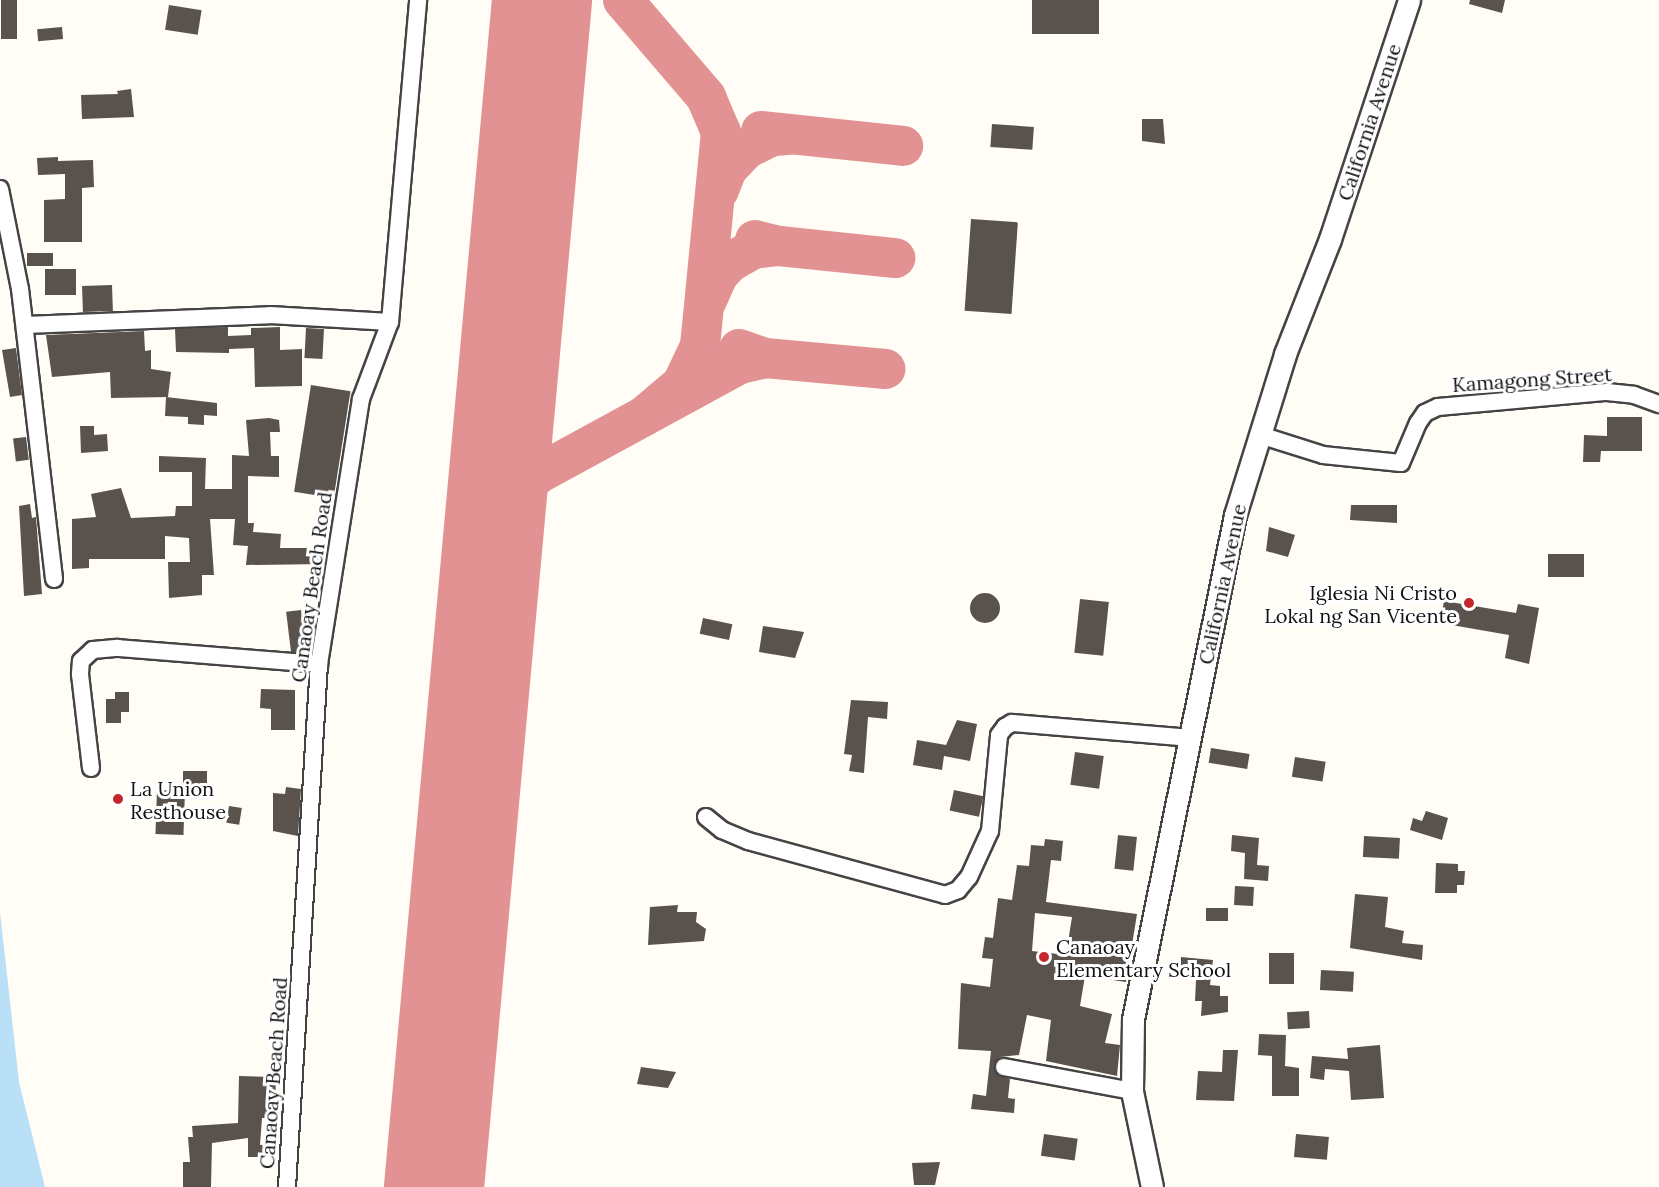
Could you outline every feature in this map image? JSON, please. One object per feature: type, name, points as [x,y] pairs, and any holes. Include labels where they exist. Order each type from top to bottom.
[{"type":"street","name":"Canaoay Beach Road","points":[[286,1187],[319,664],[361,399],[390,322],[418,0]]},
{"type":"street","name":"California Avenue","points":[[1152,1187],[1132,1091],[1130,1059],[1137,987],[1192,738],[1234,515],[1409,0]]},
{"type":"street","points":[[0,189],[25,326],[54,579]]},
{"type":"street","points":[[25,326],[270,315],[390,322]]},
{"type":"street","name":"Kamagong Street","points":[[1260,435],[1323,455],[1360,461],[1404,461],[1418,423],[1425,413],[1438,407],[1607,392],[1634,395],[1659,404]]},
{"type":"street","points":[[91,768],[80,674],[81,661],[93,651],[118,648],[319,664]]},
{"type":"street","points":[[706,817],[722,830],[748,842],[945,894],[958,890],[969,877],[990,831],[999,735],[1005,727],[1012,723],[1192,738]]},
{"type":"street","points":[[1004,1067],[1132,1091]]},
{"type":"water","points":[[0,912],[19,1082],[45,1187],[0,1187]]},
{"type":"building","points":[[1,0],[17,0],[17,39],[1,39]]},
{"type":"building","points":[[1032,0],[1099,0],[1099,34],[1032,34]]},
{"type":"building","points":[[1470,0],[1505,0],[1502,13],[1469,4]]},
{"type":"building","points":[[169,5],[202,10],[198,35],[165,30]]},
{"type":"building","points":[[62,27],[63,39],[38,41],[37,29]]},
{"type":"building","points":[[131,89],[134,117],[82,119],[81,95],[118,94],[117,91]]},
{"type":"building","points":[[1142,119],[1163,119],[1165,144],[1142,141]]},
{"type":"building","points":[[992,124],[1034,127],[1032,150],[990,147]]},
{"type":"building","points":[[58,157],[58,161],[93,160],[94,187],[82,188],[82,242],[44,242],[44,200],[65,199],[65,174],[38,175],[37,158]]},
{"type":"building","points":[[971,219],[1018,222],[1011,314],[965,311]]},
{"type":"building","points":[[27,253],[53,253],[53,266],[27,266]]},
{"type":"building","points":[[45,269],[76,269],[76,295],[45,295]]},
{"type":"building","points":[[112,285],[113,311],[83,312],[82,286]]},
{"type":"building","points":[[228,327],[228,336],[251,335],[251,328],[280,327],[280,350],[302,349],[302,386],[255,387],[254,348],[229,349],[229,353],[176,352],[175,329]]},
{"type":"building","points":[[306,328],[324,329],[322,359],[304,358]]},
{"type":"building","points":[[144,331],[145,351],[151,350],[151,369],[171,372],[168,397],[111,398],[110,372],[52,377],[46,335]]},
{"type":"building","points":[[16,348],[22,395],[10,397],[2,350]]},
{"type":"building","points":[[311,385],[351,391],[334,498],[294,492]]},
{"type":"building","points":[[166,397],[217,403],[217,416],[204,415],[204,425],[188,424],[188,417],[165,416]]},
{"type":"building","points":[[1607,417],[1642,417],[1642,451],[1601,451],[1600,462],[1583,462],[1584,435],[1607,436]]},
{"type":"building","points":[[269,418],[279,420],[280,432],[270,432],[271,456],[279,456],[279,477],[248,476],[248,523],[254,523],[253,532],[281,534],[280,548],[327,548],[324,564],[246,565],[248,546],[233,545],[235,519],[210,519],[214,575],[202,575],[202,595],[169,598],[168,562],[190,562],[189,538],[165,536],[165,559],[89,559],[89,568],[72,569],[72,519],[96,517],[91,494],[121,488],[131,518],[175,516],[176,506],[192,506],[192,472],[159,472],[159,456],[206,458],[205,489],[232,489],[232,455],[249,456],[246,420]]},
{"type":"building","points":[[80,426],[94,426],[94,435],[107,434],[108,451],[81,453]]},
{"type":"building","points":[[26,437],[29,460],[16,461],[13,439]]},
{"type":"building","points":[[30,504],[32,518],[36,517],[42,594],[24,596],[19,506]]},
{"type":"building","points":[[1351,505],[1397,505],[1397,523],[1350,520]]},
{"type":"building","points":[[1269,527],[1295,535],[1288,557],[1266,551]]},
{"type":"building","points":[[1548,554],[1584,554],[1584,577],[1548,577]]},
{"type":"building","points":[[985,593],[995,598],[1000,608],[995,618],[985,623],[975,618],[970,608],[975,598]]},
{"type":"building","points":[[1080,599],[1109,602],[1103,656],[1074,653]]},
{"type":"building","points":[[1444,601],[1516,613],[1518,604],[1539,608],[1529,664],[1505,658],[1509,635],[1440,623]]},
{"type":"building","points":[[301,610],[306,652],[291,654],[286,612]]},
{"type":"building","points":[[703,618],[732,624],[729,640],[700,634]]},
{"type":"building","points":[[763,626],[804,632],[795,658],[759,652]]},
{"type":"building","points":[[261,689],[295,690],[295,730],[271,730],[271,709],[260,708]]},
{"type":"building","points":[[115,692],[129,692],[129,712],[121,712],[121,723],[106,723],[106,699],[115,699]]},
{"type":"building","points":[[851,700],[888,702],[887,719],[868,717],[864,773],[849,771],[852,755],[844,754]]},
{"type":"building","points":[[957,720],[977,724],[970,761],[944,756],[942,770],[913,765],[917,740],[946,745]]},
{"type":"building","points":[[1211,748],[1250,754],[1247,769],[1209,763]]},
{"type":"building","points":[[1075,752],[1104,756],[1099,789],[1070,785]]},
{"type":"building","points":[[1295,757],[1326,762],[1322,782],[1292,777]]},
{"type":"building","points":[[183,771],[207,771],[207,786],[183,786]]},
{"type":"building","points":[[286,787],[301,789],[298,836],[273,831],[273,793],[285,794]]},
{"type":"building","points":[[157,790],[185,791],[183,835],[155,834]]},
{"type":"building","points":[[954,790],[983,796],[979,817],[950,811]]},
{"type":"building","points":[[229,806],[242,808],[239,825],[226,823]]},
{"type":"building","points":[[1426,811],[1448,818],[1442,840],[1410,830],[1413,818],[1422,821]]},
{"type":"building","points":[[1118,835],[1137,837],[1133,871],[1114,869]]},
{"type":"building","points":[[1232,835],[1259,838],[1257,865],[1269,866],[1268,881],[1244,879],[1245,853],[1231,851]]},
{"type":"building","points":[[1364,836],[1400,838],[1399,859],[1363,857]]},
{"type":"building","name":"Canaoay Elementary School","points":[[1045,839],[1063,841],[1061,861],[1051,860],[1046,902],[1137,914],[1126,982],[1085,976],[1080,1006],[1112,1014],[1105,1043],[1120,1045],[1117,1076],[1046,1061],[1051,1020],[1027,1015],[1019,1055],[1000,1057],[994,1066],[998,1075],[1010,1079],[1008,1098],[1015,1099],[1014,1113],[971,1109],[973,1094],[986,1096],[991,1051],[958,1049],[961,983],[990,987],[993,959],[982,958],[985,937],[993,938],[998,898],[1012,900],[1017,865],[1029,866],[1031,845],[1044,846]],"holes":[[[1035,913],[1072,917],[1066,955],[1032,951]]]},
{"type":"building","points":[[1436,863],[1458,864],[1458,871],[1465,871],[1464,885],[1457,885],[1457,893],[1435,893]]},
{"type":"building","points":[[1235,886],[1254,887],[1253,906],[1234,905]]},
{"type":"building","points":[[1355,894],[1388,897],[1385,927],[1404,931],[1402,943],[1423,945],[1422,960],[1350,948]]},
{"type":"building","points":[[678,905],[677,912],[697,912],[696,922],[706,929],[704,941],[648,945],[650,907]]},
{"type":"building","points":[[1206,908],[1228,908],[1228,921],[1206,921]]},
{"type":"building","points":[[1269,953],[1294,953],[1294,984],[1269,984]]},
{"type":"building","points":[[1181,957],[1213,960],[1210,985],[1220,986],[1220,996],[1228,996],[1228,1012],[1201,1016],[1202,1001],[1195,1001],[1196,980],[1185,979],[1186,969],[1180,968]]},
{"type":"building","points":[[1321,970],[1354,972],[1353,992],[1320,990]]},
{"type":"building","points":[[1309,1011],[1310,1028],[1288,1029],[1287,1012]]},
{"type":"building","points":[[1259,1034],[1286,1035],[1285,1066],[1299,1068],[1299,1096],[1272,1096],[1272,1056],[1258,1055]]},
{"type":"building","points":[[1380,1045],[1384,1098],[1351,1100],[1349,1071],[1325,1069],[1324,1080],[1310,1078],[1312,1056],[1348,1059],[1347,1048]]},
{"type":"building","points":[[1223,1050],[1238,1050],[1234,1101],[1196,1100],[1198,1071],[1222,1072]]},
{"type":"building","points":[[641,1067],[676,1072],[668,1088],[637,1084]]},
{"type":"building","points":[[239,1076],[276,1077],[275,1118],[262,1118],[260,1145],[271,1144],[271,1157],[248,1157],[248,1138],[212,1143],[211,1187],[183,1187],[183,1162],[190,1162],[188,1137],[193,1137],[192,1126],[238,1123]]},
{"type":"building","points":[[1044,1134],[1078,1139],[1075,1161],[1041,1156]]},
{"type":"building","points":[[1296,1134],[1329,1137],[1327,1160],[1294,1157]]},
{"type":"building","points":[[940,1162],[935,1185],[914,1185],[912,1163]]},
{"type":"taxiway","points":[[623,0],[706,97],[721,132],[700,346],[682,384],[643,417]]},
{"type":"taxiway","points":[[761,131],[903,146]]},
{"type":"taxiway","points":[[719,190],[727,169],[746,149],[773,136],[788,135]]},
{"type":"taxiway","points":[[755,240],[779,246],[895,258]]},
{"type":"taxiway","points":[[707,300],[718,275],[729,263],[753,249],[779,246]]},
{"type":"taxiway","points":[[739,349],[765,358],[885,369]]},
{"type":"taxiway","points":[[494,533],[506,502],[538,474],[740,364],[765,358]]},
{"type":"taxiway","points":[[502,438],[505,464],[510,473],[526,477],[538,474]]},
{"type":"runway","points":[[434,1187],[542,0]]},
{"type":"place","name":"Iglesia Ni Cristo Lokal ng San Vicente","points":[[1469,603]]},
{"type":"place","name":"La Union Resthouse","points":[[118,799]]},
{"type":"place","name":"Canaoay Elementary School","points":[[1044,957]]}]
